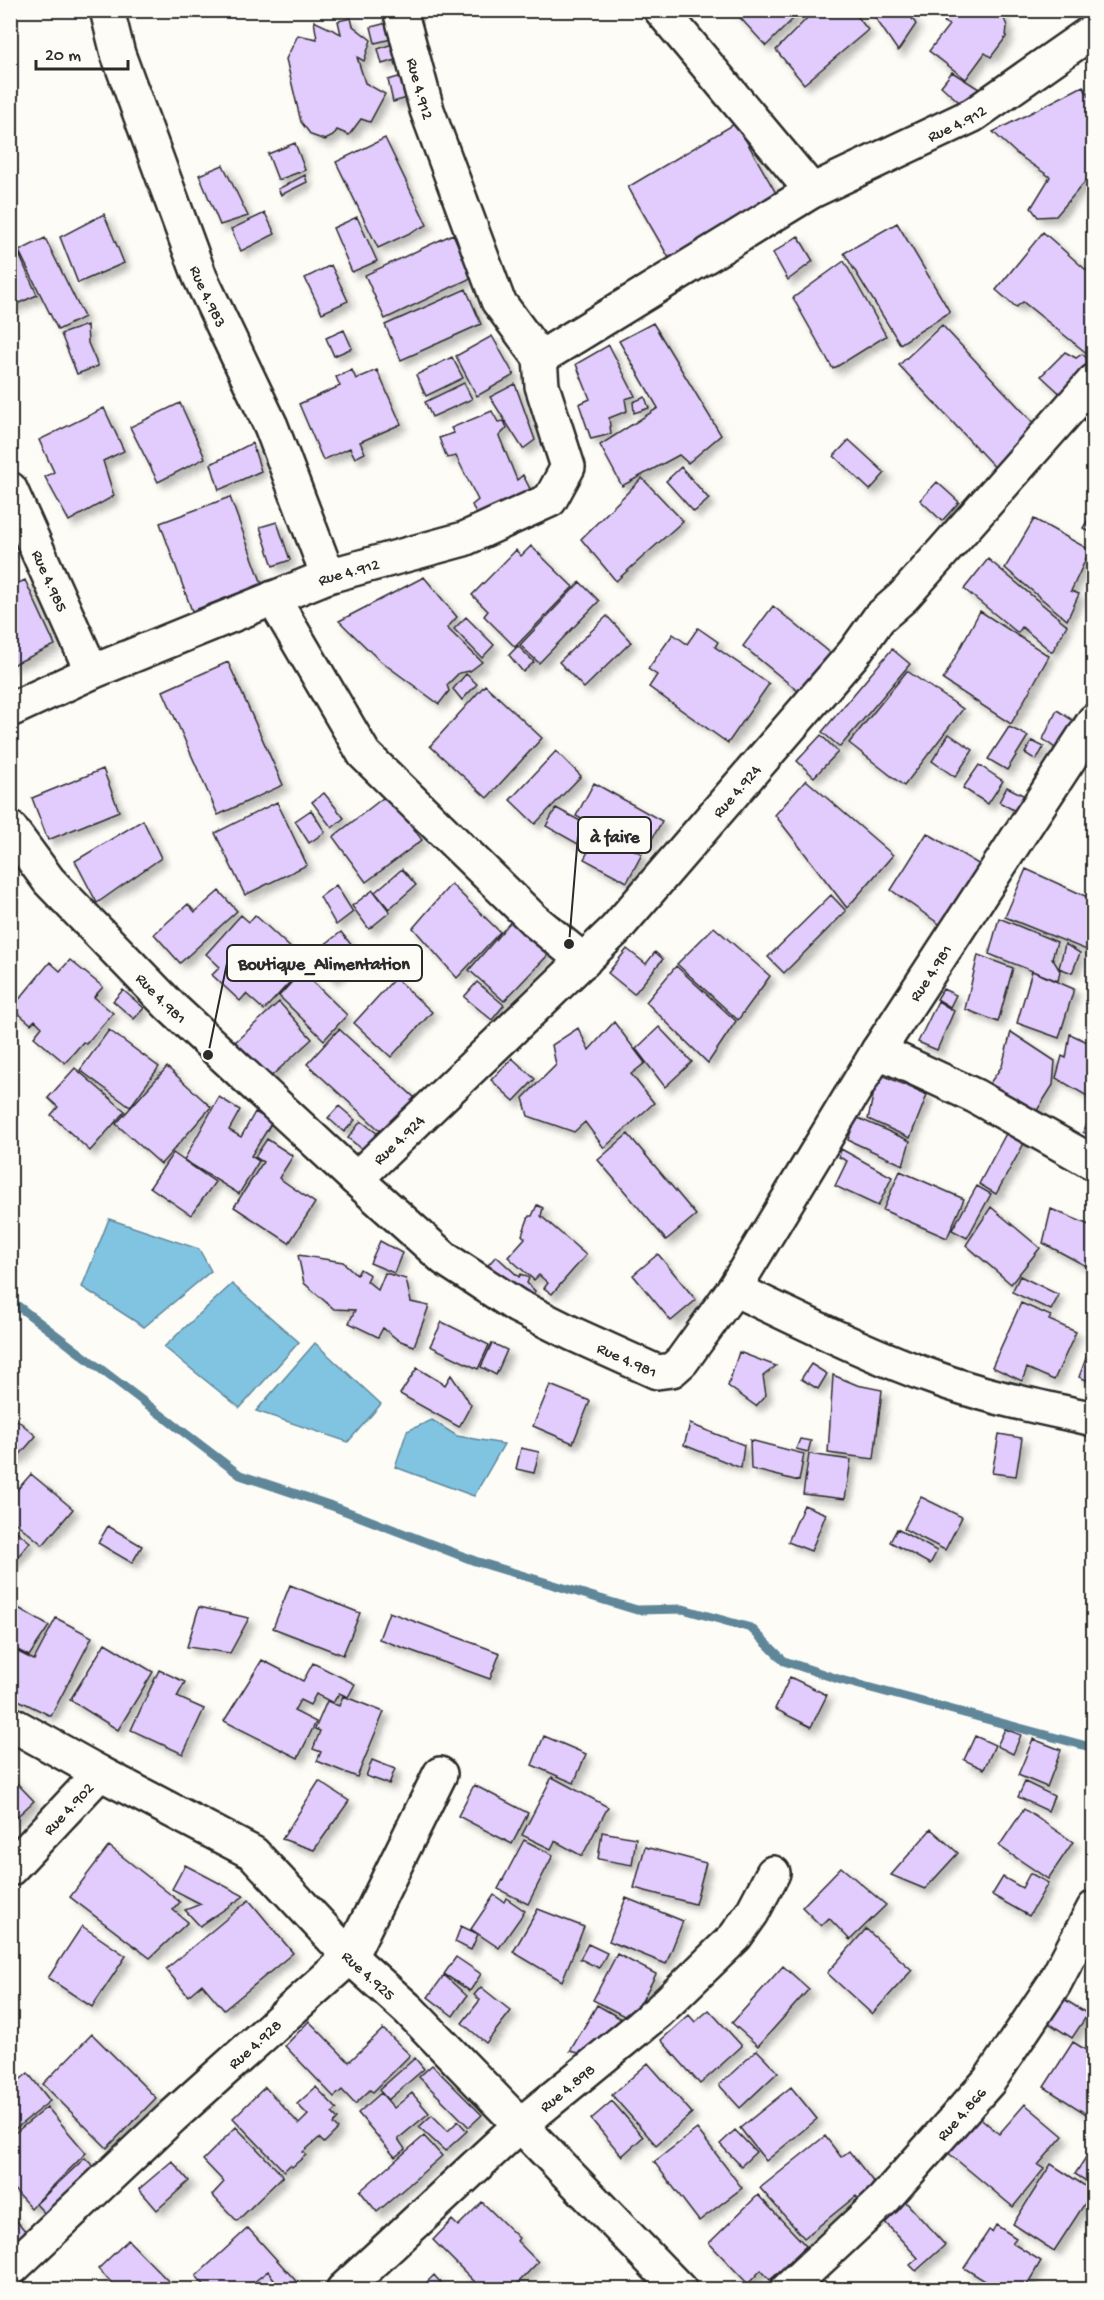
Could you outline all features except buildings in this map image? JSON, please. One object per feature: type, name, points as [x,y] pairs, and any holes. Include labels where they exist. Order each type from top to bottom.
[{"type":"street","name":"Rue 4.983","points":[[107,10],[118,54],[200,277],[271,426],[328,576]]},
{"type":"street","name":"Rue 4.912","points":[[10,710],[92,672],[328,576],[464,539],[550,500],[568,467],[542,386],[540,358],[498,301],[427,110],[400,10]]},
{"type":"street","points":[[661,10],[812,191]]},
{"type":"street","name":"Rue 4.912","points":[[540,358],[812,191],[973,115],[1092,34]]},
{"type":"street","name":"Rue 4.924","points":[[356,1179],[615,930],[839,671],[879,618],[903,597],[1094,381]]},
{"type":"street","name":"Rue 4.985","points":[[10,489],[92,672]]},
{"type":"street","points":[[273,598],[364,754],[534,920],[584,960]]},
{"type":"street","name":"Rue 4.981","points":[[10,828],[49,881],[170,1006],[445,1259],[517,1306],[657,1372],[672,1370],[682,1361],[734,1289],[878,1051],[1094,722]]},
{"type":"street","points":[[878,1051],[975,1096],[1094,1163]]},
{"type":"street","points":[[734,1289],[839,1338],[933,1378],[998,1398],[1094,1419]]},
{"type":"street","name":"Rue 4.925","points":[[10,1723],[253,1853],[350,1957],[409,2010],[680,2289]]},
{"type":"street","name":"Rue 4.902","points":[[10,1869],[100,1773]]},
{"type":"street","name":"Rue 4.928","points":[[10,2270],[172,2116],[350,1957],[440,1774]]},
{"type":"street","name":"Rue 4.898","points":[[343,2289],[520,2125],[659,2011],[735,1937],[752,1913],[773,1873]]},
{"type":"street","name":"Rue 4.866","points":[[787,2289],[884,2199],[989,2080],[1054,1984],[1094,1908]]},
{"type":"water","points":[[109,1219],[199,1249],[211,1271],[144,1327],[82,1287]]},
{"type":"water","points":[[232,1284],[299,1342],[240,1408],[164,1347]]},
{"type":"water","points":[[315,1343],[381,1404],[348,1442],[256,1411]]},
{"type":"water","points":[[432,1420],[457,1436],[504,1444],[474,1496],[395,1467],[407,1431]]},
{"type":"waterway","points":[[10,1300],[240,1475],[335,1507],[475,1561],[637,1610],[683,1609],[751,1628],[784,1661],[841,1680],[1094,1748]]},
{"type":"place","name":"à faire","points":[[569,944]]},
{"type":"place","name":"Boutique_Alimentation","points":[[208,1055]]}]
